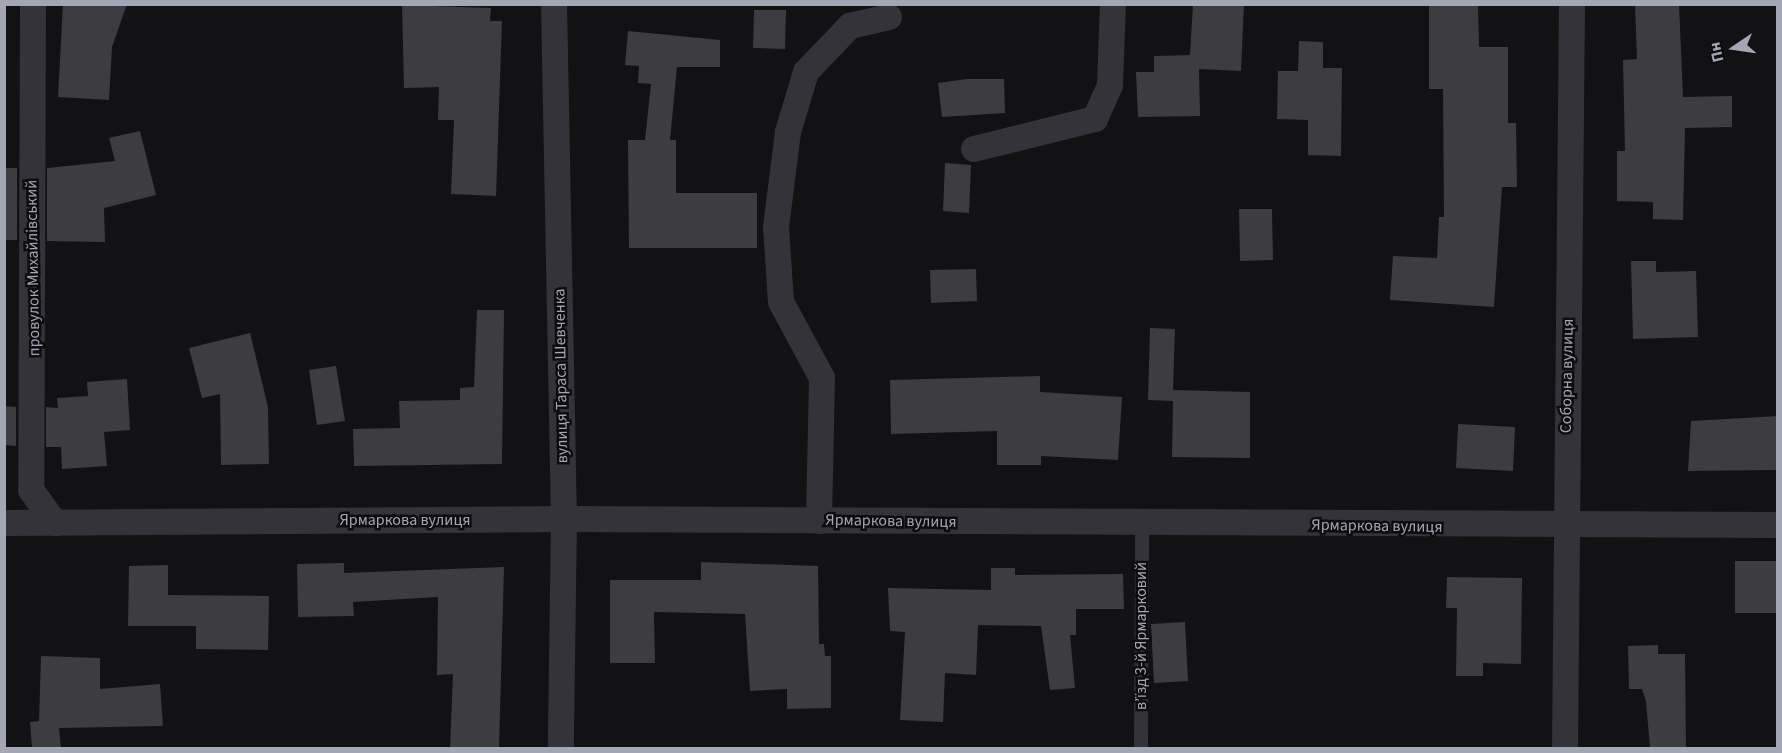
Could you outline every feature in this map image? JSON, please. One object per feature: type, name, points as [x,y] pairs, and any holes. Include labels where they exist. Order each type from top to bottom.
[{"type":"street","name":"провулок Михайлівський","points":[[33,4],[31,490],[55,523]]},
{"type":"street","name":"вулиця Тараса Шевченка","points":[[554,4],[564,519],[561,748]]},
{"type":"street","points":[[974,149],[1095,119],[1110,85],[1113,4]]},
{"type":"street","name":"Соборна вулиця","points":[[1565,748],[1572,4]]},
{"type":"street","points":[[819,521],[822,378],[781,302],[776,227],[788,132],[806,72],[850,26],[889,17]]},
{"type":"street","name":"Ярмаркова вулиця","points":[[4,523],[564,519],[1566,528],[1778,525]]},
{"type":"lane","name":"в’їзд 3-й Ярмарковий","points":[[1141,748],[1142,524]]},
{"type":"building","points":[[63,4],[127,4],[112,47],[109,100],[58,97]]},
{"type":"building","points":[[1193,4],[1244,4],[1241,71],[1199,69],[1200,116],[1138,117],[1136,72],[1154,72],[1154,56],[1190,55]]},
{"type":"building","points":[[1429,4],[1478,4],[1479,47],[1508,47],[1508,123],[1516,123],[1517,187],[1502,187],[1494,307],[1390,300],[1393,256],[1437,258],[1439,217],[1444,217],[1443,89],[1429,89]]},
{"type":"building","points":[[1635,4],[1679,4],[1683,97],[1732,96],[1732,127],[1685,128],[1683,220],[1653,219],[1653,202],[1617,201],[1617,151],[1625,151],[1623,60],[1637,59]]},
{"type":"building","points":[[402,5],[491,8],[490,21],[502,21],[496,196],[451,194],[454,120],[438,120],[439,87],[404,88]]},
{"type":"building","points":[[754,10],[786,10],[785,49],[753,48]]},
{"type":"building","points":[[628,31],[720,40],[720,67],[677,67],[670,140],[676,140],[676,193],[757,193],[757,248],[629,248],[628,140],[645,140],[651,84],[638,83],[639,66],[625,65]]},
{"type":"building","points":[[1299,41],[1323,42],[1323,68],[1342,68],[1341,156],[1308,155],[1308,120],[1277,119],[1278,71],[1298,71]]},
{"type":"building","points":[[967,79],[1004,79],[1005,113],[942,117],[938,83]]},
{"type":"building","points":[[140,131],[156,195],[104,208],[105,242],[47,241],[47,168],[115,161],[109,138]]},
{"type":"building","points":[[945,163],[971,165],[969,213],[943,211]]},
{"type":"building","points":[[4,168],[17,168],[17,240],[4,240]]},
{"type":"building","points":[[1239,209],[1272,209],[1273,260],[1240,261]]},
{"type":"building","points":[[1631,261],[1656,261],[1656,272],[1696,271],[1698,337],[1633,339]]},
{"type":"building","points":[[976,269],[977,301],[931,303],[930,270]]},
{"type":"building","points":[[477,310],[504,310],[502,464],[354,466],[353,429],[400,428],[399,401],[460,400],[460,388],[474,387]]},
{"type":"building","points":[[1150,328],[1175,329],[1173,390],[1250,392],[1250,458],[1172,457],[1173,401],[1148,400]]},
{"type":"building","points":[[250,333],[268,407],[269,464],[221,465],[220,394],[202,398],[189,348]]},
{"type":"building","points":[[336,366],[345,421],[317,425],[309,370]]},
{"type":"building","points":[[1040,376],[1040,392],[1122,397],[1118,460],[1041,456],[1041,465],[997,465],[997,431],[891,434],[890,380]]},
{"type":"building","points":[[127,379],[130,430],[104,432],[107,466],[62,469],[61,447],[46,447],[46,407],[58,408],[57,398],[88,396],[87,382]]},
{"type":"building","points":[[4,406],[16,407],[16,446],[4,445]]},
{"type":"building","points":[[1778,416],[1778,470],[1688,471],[1691,421]]},
{"type":"building","points":[[1458,424],[1515,427],[1513,471],[1456,468]]},
{"type":"building","points":[[1735,561],[1778,561],[1778,613],[1735,613]]},
{"type":"building","points":[[701,562],[818,566],[819,644],[824,644],[825,656],[831,656],[831,708],[787,709],[787,689],[750,691],[745,614],[654,612],[655,663],[610,663],[610,580],[701,580]]},
{"type":"building","points":[[344,563],[344,573],[504,567],[499,748],[450,748],[453,674],[437,675],[438,597],[353,602],[354,616],[298,617],[297,564]]},
{"type":"building","points":[[168,565],[168,595],[269,596],[268,650],[196,649],[196,626],[128,626],[129,566]]},
{"type":"building","points":[[991,568],[1015,568],[1015,575],[1123,574],[1124,609],[1076,609],[1076,635],[1070,635],[1075,688],[1050,690],[1041,626],[978,625],[976,675],[945,673],[943,722],[900,720],[905,632],[890,631],[888,588],[991,590]]},
{"type":"building","points":[[1447,577],[1522,578],[1521,664],[1483,663],[1483,676],[1456,676],[1457,608],[1446,608]]},
{"type":"building","points":[[1185,622],[1188,681],[1154,683],[1151,624]]},
{"type":"building","points":[[1658,645],[1658,654],[1685,654],[1686,748],[1650,748],[1646,701],[1642,689],[1629,689],[1628,646]]},
{"type":"building","points":[[41,656],[100,658],[100,689],[160,684],[163,726],[59,728],[61,748],[32,748],[30,722],[39,721]]}]
